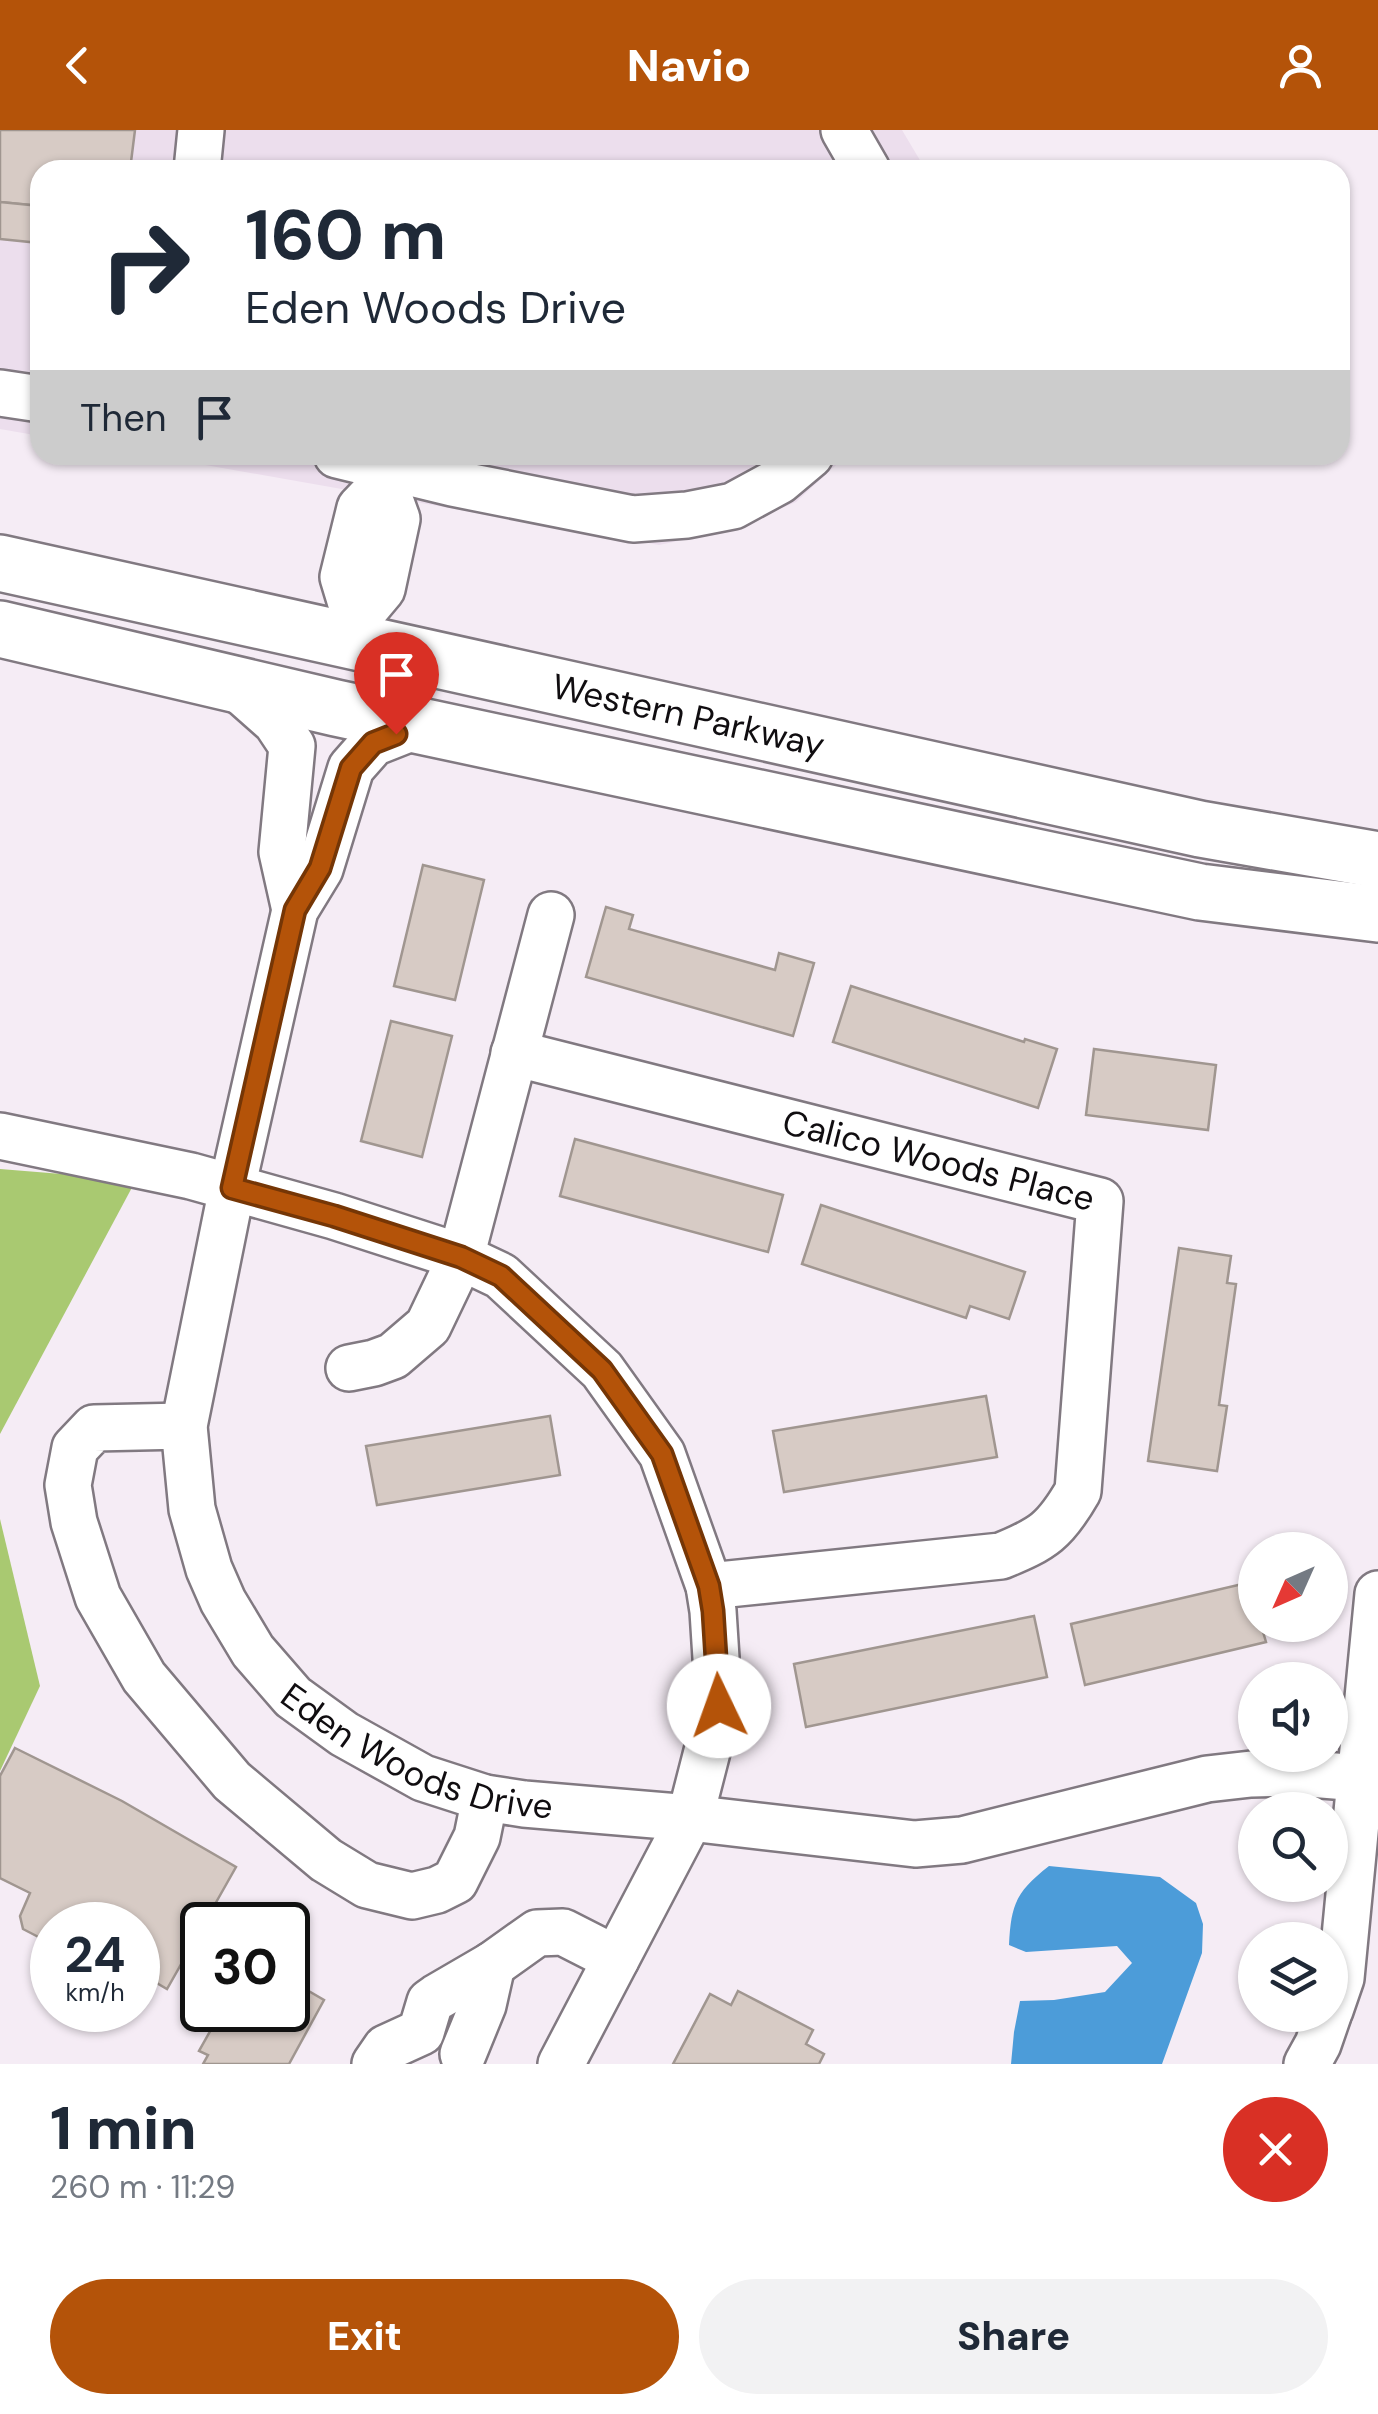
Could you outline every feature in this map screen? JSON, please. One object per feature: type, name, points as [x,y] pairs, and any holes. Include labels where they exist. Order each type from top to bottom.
[{"type":"main road","name":"Western Parkway","points":[[0,564],[353,630],[1200,830],[1378,860]]},
{"type":"main road","points":[[0,606],[237,656],[292,659],[353,630]]},
{"type":"main road","name":"Western Parkway","points":[[0,629],[336,708],[1200,892],[1378,914]]},
{"type":"street","points":[[198,160],[202,130]]},
{"type":"street","points":[[844,130],[861,160]]},
{"type":"street","points":[[0,392],[30,396]]},
{"type":"street","points":[[360,465],[385,475],[452,483],[633,520],[733,506],[780,481],[798,465]]},
{"type":"street","points":[[353,630],[382,589],[397,519],[385,475]]},
{"type":"street","name":"Eden Woods Drive","points":[[233,684],[276,722],[292,746],[282,852],[295,910]]},
{"type":"street","name":"Eden Woods Drive","points":[[420,724],[373,743],[351,768],[320,868],[295,910],[232,1188],[184,1426],[192,1510],[209,1570],[253,1652],[293,1696],[344,1734],[423,1778],[485,1798],[524,1804],[915,1844],[962,1840],[1207,1779],[1296,1773],[1360,1778]]},
{"type":"street","points":[[349,1368],[393,1356],[428,1326],[461,1257],[551,915]]},
{"type":"street","name":"Calico Woods Place","points":[[514,1053],[1100,1201],[1078,1491],[1054,1528],[1036,1542],[1001,1556],[709,1586]]},
{"type":"street","points":[[0,1136],[191,1176],[334,1216],[461,1257],[501,1276],[602,1370],[662,1454],[709,1586],[719,1706],[690,1818],[561,2064]]},
{"type":"street","points":[[184,1426],[94,1428],[75,1448],[68,1485],[74,1522],[98,1598],[144,1677],[232,1781],[326,1860],[366,1885],[412,1896],[455,1881],[476,1837],[485,1798]]},
{"type":"street","points":[[1347,1922],[1378,1594]]},
{"type":"street","points":[[375,2064],[386,2048],[421,2032],[430,2002],[492,1966],[537,1933],[562,1932],[616,1959]]},
{"type":"street","points":[[421,2032],[473,2059],[492,1966]]},
{"type":"street","points":[[1307,2064],[1322,2032]]},
{"type":"shaded area","points":[[0,130],[902,130],[920,160],[30,160],[30,434],[0,429]]},
{"type":"shaded area","points":[[206,465],[836,465],[796,502],[730,530],[659,545]]},
{"type":"green space","points":[[0,1169],[136,1180],[0,1434]]},
{"type":"green space","points":[[0,1519],[40,1686],[0,1771]]},
{"type":"water","points":[[1049,1866],[1160,1877],[1196,1903],[1203,1924],[1202,1953],[1162,2064],[1011,2064],[1020,2001],[1105,1992],[1132,1963],[1117,1946],[1026,1952],[1009,1945],[1017,1900]]},
{"type":"building","points":[[0,130],[135,130],[131,160],[30,160],[30,205],[0,202]]},
{"type":"building","points":[[0,202],[30,205],[30,242],[0,239]]},
{"type":"building","points":[[423,865],[484,880],[455,1000],[394,986]]},
{"type":"building","points":[[606,907],[633,915],[629,929],[775,970],[779,953],[814,963],[793,1036],[586,977]]},
{"type":"building","points":[[851,986],[1057,1049],[1038,1108],[833,1042]]},
{"type":"building","points":[[391,1021],[452,1036],[422,1157],[361,1141]]},
{"type":"building","points":[[1094,1049],[1216,1065],[1208,1130],[1086,1115]]},
{"type":"building","points":[[575,1139],[783,1195],[768,1252],[560,1196]]},
{"type":"building","points":[[821,1205],[1025,1272],[1009,1319],[970,1306],[966,1318],[802,1264]]},
{"type":"building","points":[[1179,1248],[1231,1256],[1227,1283],[1236,1284],[1219,1405],[1227,1406],[1217,1471],[1148,1461]]},
{"type":"building","points":[[986,1396],[997,1457],[784,1492],[773,1431]]},
{"type":"building","points":[[550,1416],[560,1475],[377,1505],[366,1446]]},
{"type":"building","points":[[1238,1585],[1238,1642],[1266,1642],[1085,1685],[1071,1624]]},
{"type":"building","points":[[1034,1616],[1047,1677],[806,1727],[794,1664]]},
{"type":"building","points":[[15,1748],[122,1801],[236,1867],[216,1902],[180,1902],[180,1966],[167,1989],[160,1985],[160,1902],[30,1902],[30,1933],[23,1929],[20,1916],[30,1893],[0,1878],[0,1776]]},
{"type":"building","points":[[738,1991],[813,2030],[806,2044],[824,2054],[819,2064],[673,2064],[710,1994],[731,2005]]},
{"type":"building","points":[[310,1992],[324,2000],[310,2026]]},
{"type":"building","points":[[210,2032],[306,2032],[289,2064],[203,2064],[208,2055],[199,2051]]},
{"type":"route","points":[[396,734],[373,743],[351,768],[320,868],[295,910],[232,1188],[461,1257],[501,1276],[602,1370],[662,1454],[709,1586],[719,1706]]}]
